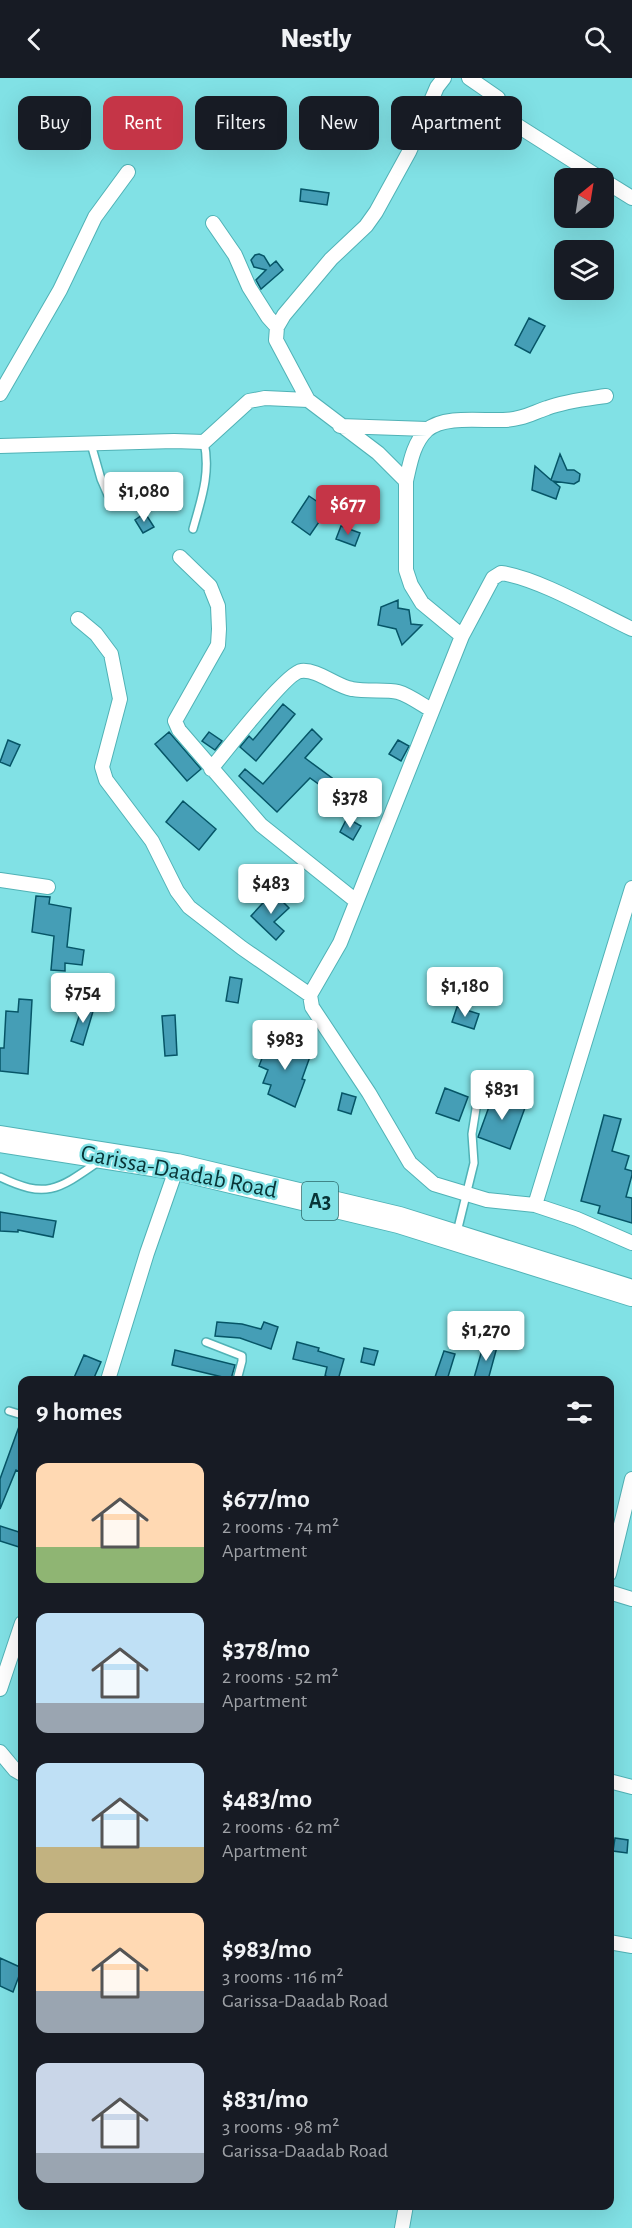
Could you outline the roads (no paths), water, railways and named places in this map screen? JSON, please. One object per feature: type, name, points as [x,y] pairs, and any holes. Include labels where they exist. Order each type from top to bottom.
[{"type":"highway","name":"Garissa-Daadab Road","points":[[0,1139],[177,1167],[399,1220],[632,1293]]},
{"type":"street","points":[[406,481],[378,453],[308,400],[276,340],[277,327],[284,315],[331,259],[366,226],[376,212],[409,152],[437,87],[444,78]]},
{"type":"street","points":[[469,78],[498,98],[501,113],[507,119],[585,168]]},
{"type":"street","points":[[0,394],[60,290],[95,217],[128,172]]},
{"type":"street","points":[[614,187],[632,198]]},
{"type":"street","points":[[213,223],[235,255],[249,287],[277,327]]},
{"type":"street","points":[[340,426],[427,429],[443,423],[471,419],[504,420],[527,417],[546,408],[570,401],[606,396]]},
{"type":"street","points":[[0,446],[204,442],[249,401],[265,398],[308,400]]},
{"type":"street","points":[[427,429],[415,447],[406,481],[406,570],[411,585],[422,603],[462,636]]},
{"type":"street","points":[[180,557],[210,586],[218,606],[219,629],[218,645],[175,721],[179,730],[261,825],[356,902]]},
{"type":"street","points":[[632,629],[511,574],[501,573],[493,578],[462,636],[340,943],[310,995],[312,1007],[369,1093],[410,1163],[434,1184],[487,1200],[536,1205],[577,1219],[632,1243]]},
{"type":"street","points":[[78,619],[96,634],[111,654],[120,699],[102,767],[106,780],[152,841],[177,891],[189,907],[242,948],[310,995]]},
{"type":"street","points":[[211,769],[295,672],[304,670],[343,687],[362,691],[401,692],[431,710]]},
{"type":"street","points":[[0,880],[48,887]]},
{"type":"street","points":[[536,1205],[632,888]]},
{"type":"street","points":[[109,1376],[147,1253],[177,1167]]},
{"type":"street","points":[[614,1553],[632,1479]]},
{"type":"street","points":[[614,1594],[632,1599]]},
{"type":"street","points":[[0,1687],[18,1635]]},
{"type":"street","points":[[0,1752],[18,1772]]},
{"type":"street","points":[[614,1782],[632,1787]]},
{"type":"street","points":[[614,1943],[632,1946]]},
{"type":"street","points":[[402,2228],[404,2210]]},
{"type":"lane","points":[[193,529],[207,479],[208,459],[204,442]]},
{"type":"lane","points":[[90,444],[108,495]]},
{"type":"lane","points":[[456,1237],[474,1163],[472,1134],[478,1096]]},
{"type":"lane","points":[[0,1177],[22,1187],[47,1191],[64,1184],[105,1156]]},
{"type":"lane","points":[[206,1342],[242,1356],[238,1376]]},
{"type":"lane","points":[[9,1411],[18,1414]]}]
